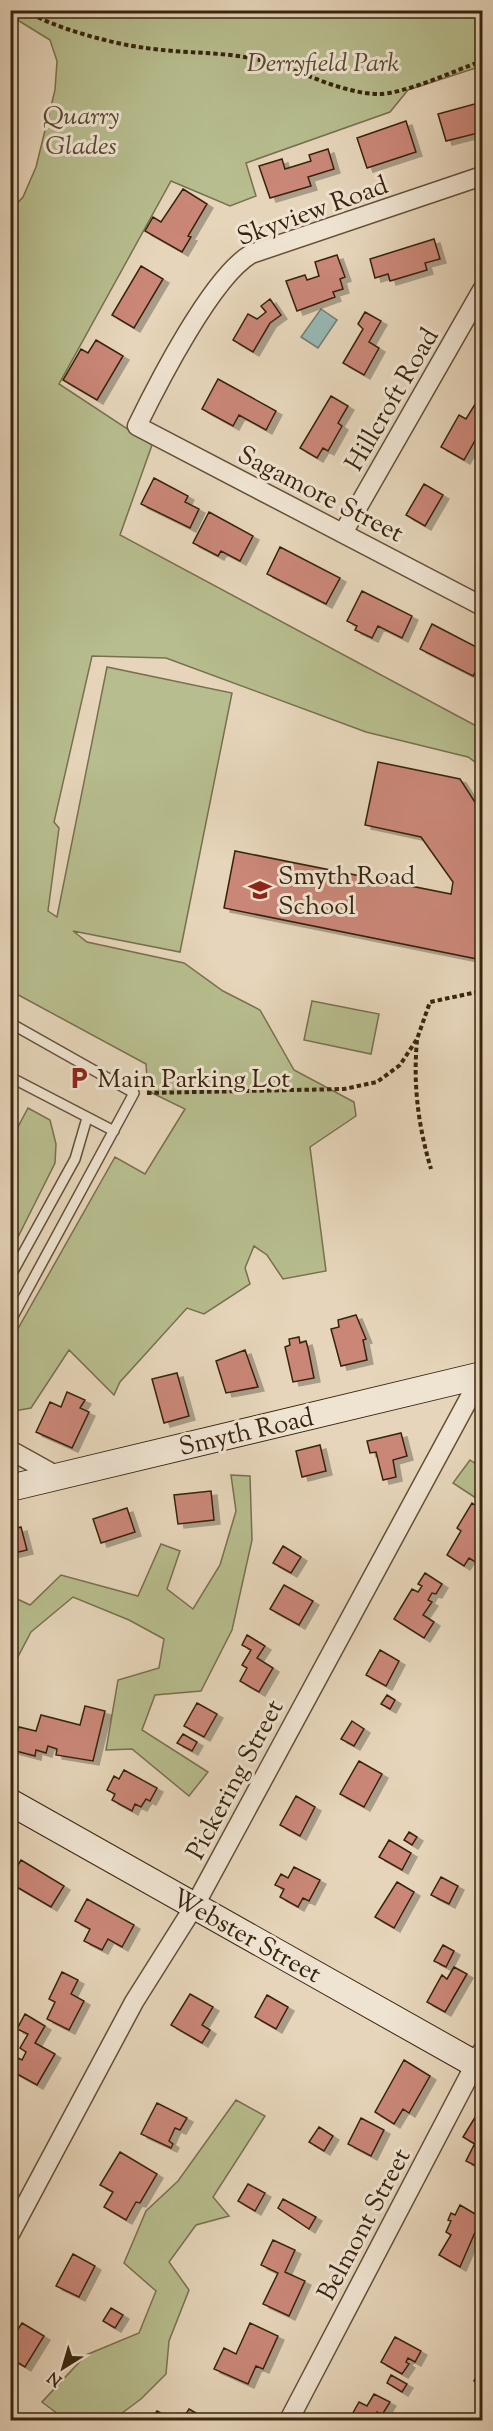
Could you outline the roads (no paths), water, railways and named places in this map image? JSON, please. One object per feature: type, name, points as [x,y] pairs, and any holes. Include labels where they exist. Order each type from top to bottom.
[{"type":"street","name":"Skyview Road","points":[[137,426],[151,396],[204,308],[225,277],[241,260],[483,176]]},
{"type":"street","name":"Hillcroft Road","points":[[343,533],[483,290]]},
{"type":"street","name":"Sagamore Street","points":[[137,426],[483,606]]},
{"type":"street","name":"Smyth Road","points":[[10,1488],[479,1376]]},
{"type":"street","name":"Pickering Street","points":[[10,2234],[134,2002],[195,1905],[479,1376]]},
{"type":"street","points":[[10,1450],[57,1476]]},
{"type":"street","name":"Webster Street","points":[[10,1802],[480,2061]]},
{"type":"street","name":"Belmont Street","points":[[289,2421],[480,2061]]},
{"type":"lane","points":[[10,1023],[134,1093],[10,1322]]},
{"type":"lane","points":[[10,1077],[114,1131]]},
{"type":"lane","points":[[10,1277],[75,1159],[87,1118]]},
{"type":"water","points":[[321,309],[337,320],[318,348],[301,337]]},
{"type":"place","name":"Smyth Road School","points":[[260,890]]},
{"type":"place","name":"Main Parking Lot","points":[[79,1078]]},
{"type":"park label","name":"Derryfield Park","points":[[323,62]]},
{"type":"park label","name":"Quarry Glades","points":[[81,130]]}]
